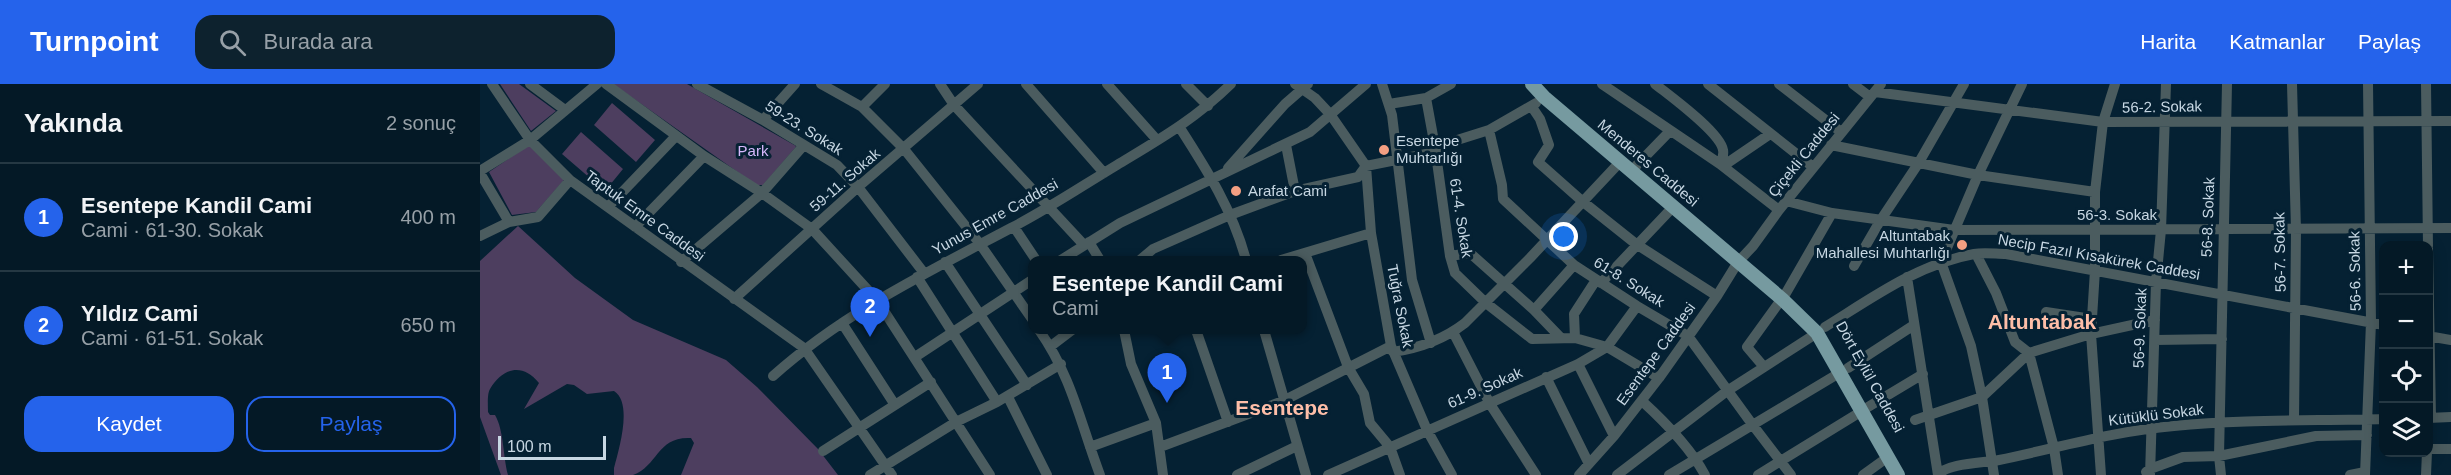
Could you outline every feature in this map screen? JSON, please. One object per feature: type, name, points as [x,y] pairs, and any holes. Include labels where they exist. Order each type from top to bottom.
[{"type":"main road","name":"Menderes Caddesi","points":[[1532,84],[1543,90],[1745,258]]},
{"type":"main road","name":"Menderes Caddesi","points":[[1543,90],[1620,162],[1673,207],[1745,258]]},
{"type":"main road","name":"Dört Eylül Caddesi","points":[[1745,258],[1821,330],[1865,409],[1898,475]]},
{"type":"main road","name":"Dört Eylül Caddesi","points":[[1865,409],[1905,475]]},
{"type":"street","name":"Taptuk Emre Caddesi","points":[[492,84],[530,140],[570,180],[681,262],[804,348]]},
{"type":"street","points":[[530,84],[565,110]]},
{"type":"street","points":[[509,222],[480,172],[530,140],[597,84]]},
{"type":"street","points":[[606,84],[704,156],[762,193],[812,229],[877,300],[990,475]]},
{"type":"street","name":"59-23. Sokak","points":[[697,84],[763,120],[837,165],[858,187],[920,275],[997,402]]},
{"type":"street","points":[[763,120],[795,84]]},
{"type":"street","points":[[821,84],[862,107],[904,148],[980,244],[1028,313]]},
{"type":"street","points":[[862,107],[885,84]]},
{"type":"street","points":[[940,84],[954,105],[1047,207],[1086,243],[1096,256]]},
{"type":"street","name":"59-11. Sokak","points":[[734,299],[858,187],[978,84]]},
{"type":"street","points":[[1026,84],[1104,173]]},
{"type":"street","points":[[1107,84],[1157,140]]},
{"type":"street","points":[[1186,84],[1208,106]]},
{"type":"street","name":"Yunus Emre Caddesi","points":[[773,376],[804,348],[877,300],[920,275],[1014,227],[1180,128],[1231,84]]},
{"type":"street","points":[[1225,171],[1286,145],[1310,132],[1366,84]]},
{"type":"street","points":[[1382,84],[1389,104],[1399,159],[1412,280],[1431,343]]},
{"type":"street","points":[[1389,104],[1426,98],[1451,84]]},
{"type":"street","points":[[1602,84],[1782,205]]},
{"type":"street","points":[[1654,84],[1684,107],[1720,142],[1723,155],[1721,165]]},
{"type":"street","points":[[1708,84],[1813,167]]},
{"type":"street","points":[[1779,84],[1841,132]]},
{"type":"street","points":[[1853,84],[1875,91]]},
{"type":"street","points":[[1854,266],[1880,221],[1918,164],[1964,84]]},
{"type":"street","points":[[1994,475],[1982,397],[1971,346],[1941,262],[1977,175],[2022,84]]},
{"type":"street","points":[[2101,475],[2091,334],[2095,270],[2095,192],[2103,122],[2115,84]]},
{"type":"street","name":"56-9. Sokak","points":[[2148,473],[2166,84]]},
{"type":"street","name":"56-8. Sokak","points":[[2221,475],[2219,456],[2221,294],[2227,84]]},
{"type":"street","name":"56-7. Sokak","points":[[2292,84],[2291,122],[2296,230],[2294,420]]},
{"type":"street","name":"56-6. Sokak","points":[[2365,473],[2371,322],[2368,84]]},
{"type":"street","points":[[2426,84],[2428,241]]},
{"type":"street","points":[[1068,256],[1120,223],[1213,180],[1225,171],[1302,85],[1330,114],[1366,166]]},
{"type":"street","points":[[1145,256],[1153,249],[1230,214],[1295,191],[1358,177],[1366,166],[1436,150],[1489,130],[1532,107],[1543,90]]},
{"type":"street","name":"Çiçekli Caddesi","points":[[1745,258],[1782,205],[1875,91]]},
{"type":"street","name":"56-2. Sokak","points":[[1875,91],[2103,122],[2451,121]]},
{"type":"street","name":"61-4. Sokak","points":[[1426,98],[1436,150],[1450,256],[1455,273],[1486,303],[1532,339],[1575,338],[1607,347],[1659,378]]},
{"type":"street","points":[[1532,107],[1540,119],[1549,145],[1538,162],[1636,244],[1717,296]]},
{"type":"street","points":[[1180,128],[1213,180],[1230,214],[1244,256]]},
{"type":"street","name":"61-8. Sokak","points":[[1489,130],[1502,185],[1503,199],[1574,265],[1688,336]]},
{"type":"street","points":[[1636,166],[1670,130]]},
{"type":"street","points":[[1721,165],[1770,134]]},
{"type":"street","points":[[609,207],[676,136]]},
{"type":"street","points":[[681,262],[762,193],[804,145]]},
{"type":"street","points":[[1286,145],[1295,191]]},
{"type":"street","points":[[1831,145],[1977,175],[2095,192]]},
{"type":"street","points":[[635,227],[704,156]]},
{"type":"street","points":[[1160,447],[1283,401],[1348,367],[1392,349],[1420,347],[1453,332],[1486,303],[1620,162]]},
{"type":"street","name":"Tuğra Sokak","points":[[1366,166],[1371,232],[1392,349],[1427,430],[1452,475]]},
{"type":"street","points":[[480,236],[509,222],[538,217],[570,180]]},
{"type":"street","name":"56-3. Sokak","points":[[1782,205],[1954,230],[2223,231],[2451,228]]},
{"type":"street","points":[[1575,338],[1574,314],[1598,282],[1673,207]]},
{"type":"street","points":[[1764,367],[1747,347],[1784,296],[1832,213]]},
{"type":"street","points":[[1014,227],[1033,256]]},
{"type":"street","points":[[1296,256],[1371,232]]},
{"type":"street","points":[[1450,256],[1470,253],[1562,338]]},
{"type":"street","points":[[1976,254],[1996,293],[2015,342],[2029,353],[2054,448],[2058,475]]},
{"type":"street","name":"Necip Fazıl Kısakürek Caddesi","points":[[1617,475],[1727,391],[1906,277],[1941,262],[1976,254],[2006,254],[2379,324]]},
{"type":"street","points":[[1307,258],[1348,367],[1364,394],[1370,423],[1390,447],[1400,475]]},
{"type":"street","name":"Esentepe Caddesi","points":[[1579,475],[1642,401],[1745,258]]},
{"type":"street","points":[[945,262],[1027,385]]},
{"type":"street","points":[[1534,310],[1574,265]]},
{"type":"street","points":[[1906,277],[1938,475]]},
{"type":"street","points":[[915,357],[1028,283]]},
{"type":"street","name":"61-9. Sokak","points":[[1328,475],[1578,364],[1607,347],[1637,306]]},
{"type":"street","points":[[2046,312],[2092,319]]},
{"type":"street","points":[[1915,420],[1982,397],[2029,353],[2091,334],[2155,320]]},
{"type":"street","points":[[842,323],[895,405]]},
{"type":"street","points":[[1669,475],[1844,370],[1914,325]]},
{"type":"street","points":[[1453,332],[1490,404],[1536,475]]},
{"type":"street","points":[[1042,334],[1061,364],[1075,397],[1100,475]]},
{"type":"street","points":[[1051,346],[1067,334]]},
{"type":"street","points":[[1126,334],[1131,364],[1156,423],[1163,475]]},
{"type":"street","points":[[1197,334],[1227,422]]},
{"type":"street","points":[[1265,334],[1306,475]]},
{"type":"street","points":[[1688,336],[1791,475]]},
{"type":"street","points":[[2433,337],[2451,340]]},
{"type":"street","points":[[2155,340],[2222,339]]},
{"type":"street","points":[[804,348],[888,471]]},
{"type":"street","points":[[2430,349],[2430,403]]},
{"type":"street","points":[[870,475],[888,471],[956,423],[1008,396],[1061,364]]},
{"type":"street","points":[[1578,364],[1614,436]]},
{"type":"street","points":[[1758,475],[1923,374]]},
{"type":"street","points":[[1546,377],[1588,464]]},
{"type":"street","points":[[823,451],[931,382]]},
{"type":"street","points":[[1008,396],[1047,475]]},
{"type":"street","points":[[1642,401],[1696,458],[1705,475]]},
{"type":"street","points":[[2433,418],[2451,417]]},
{"type":"street","name":"Kütüklü Sokak","points":[[1938,475],[1946,468],[1992,461],[2097,437],[2151,428],[2221,422],[2379,419]]},
{"type":"street","points":[[1090,447],[1156,423]]},
{"type":"street","points":[[2148,473],[2183,457],[2219,456],[2316,436],[2367,435]]},
{"type":"street","points":[[1237,475],[1297,446]]},
{"type":"street","points":[[2433,451],[2451,449]]},
{"type":"street","points":[[1863,475],[1888,457]]},
{"type":"street","points":[[2426,475],[2428,457]]},
{"type":"street","points":[[2350,475],[2365,473]]},
{"type":"green space","points":[[500,84],[519,84],[556,111],[531,131]]},
{"type":"green space","name":"Park","points":[[613,84],[687,84],[796,146],[763,185],[756,185]]},
{"type":"green space","points":[[612,103],[655,140],[636,162],[594,125]]},
{"type":"green space","points":[[581,132],[623,169],[605,191],[562,154]]},
{"type":"green space","points":[[530,144],[564,180],[536,212],[512,215],[489,172]]},
{"type":"green space","points":[[518,226],[575,278],[633,320],[726,360],[757,387],[818,449],[838,475],[681,475],[694,443],[691,438],[680,439],[664,446],[648,465],[633,475],[614,475],[624,416],[620,397],[614,391],[587,394],[574,385],[567,384],[524,409],[539,383],[526,372],[513,370],[495,382],[488,397],[488,412],[490,415],[495,415],[502,436],[508,475],[501,475],[480,417],[480,261]]},
{"type":"place","name":"Esentepe Muhtarlığı","points":[[1384,150]]},
{"type":"place","name":"Arafat Cami","points":[[1236,191]]},
{"type":"place","name":"Altuntabak Mahallesi Muhtarlığı","points":[[1962,245]]},
{"type":"place","name":"Yıldız Cami","points":[[870,337]]},
{"type":"place","name":"Esentepe Kandil Cami","points":[[1167,403]]},
{"type":"district","name":"Altuntabak","points":[[2042,322]]},
{"type":"district","name":"Esentepe","points":[[1282,408]]}]
